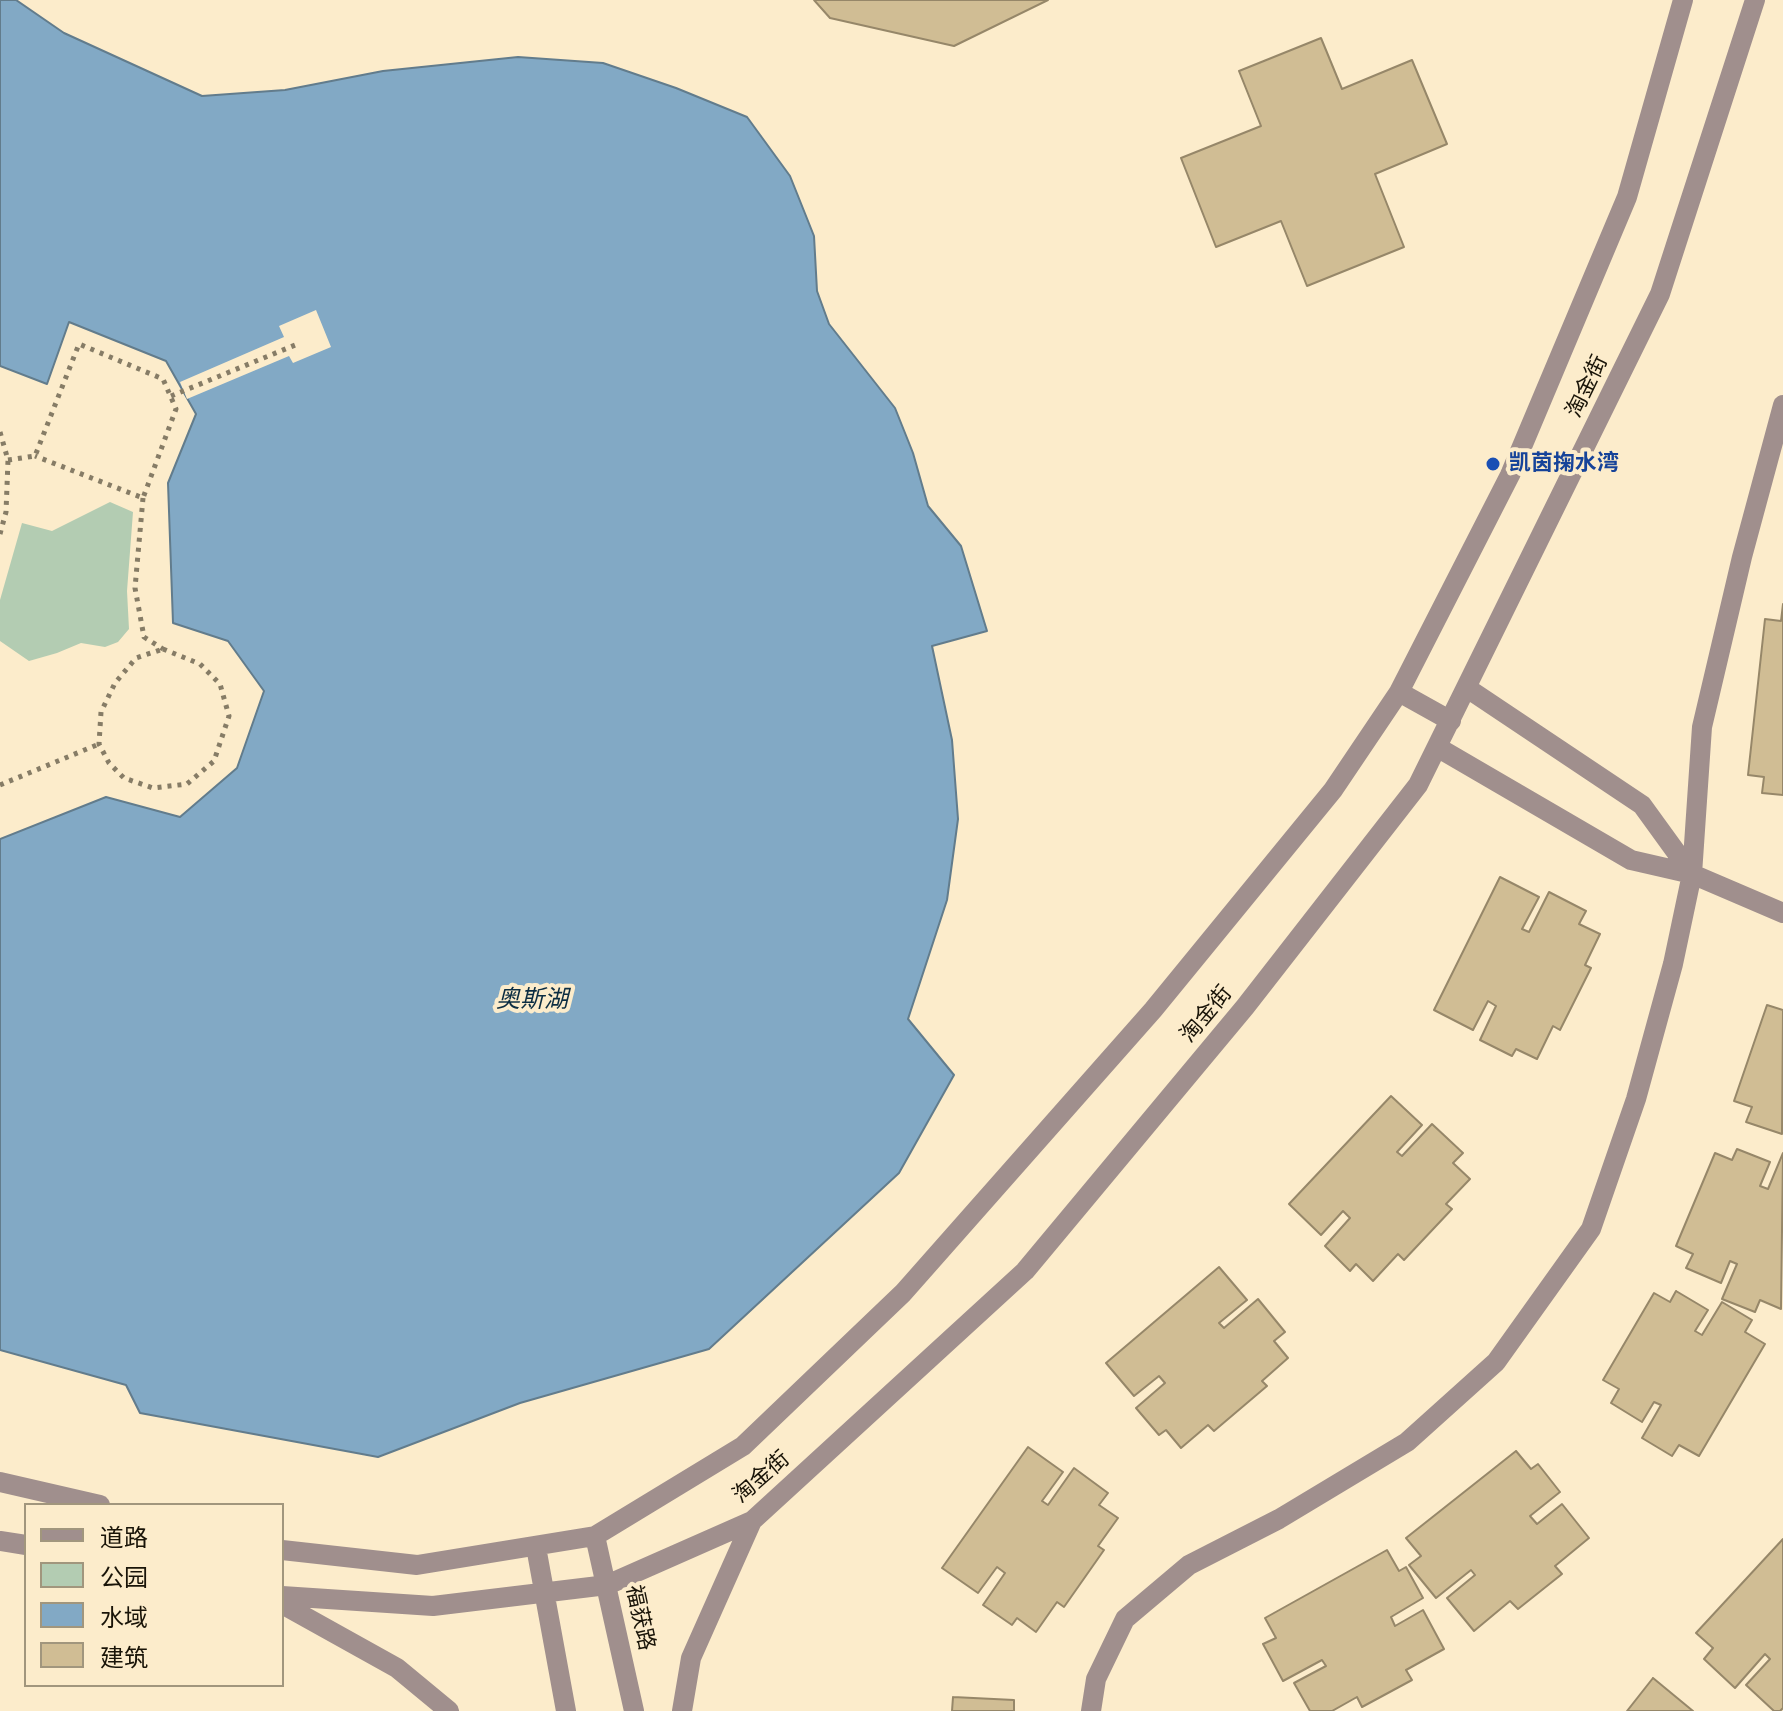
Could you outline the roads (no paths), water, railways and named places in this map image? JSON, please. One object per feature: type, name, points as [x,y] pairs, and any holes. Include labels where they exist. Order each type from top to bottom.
[{"type":"street","name":"淘金街","points":[[595,1536],[743,1446],[903,1293],[1153,1010],[1333,790],[1399,692],[1510,475],[1627,197],[1683,0]]},
{"type":"street","name":"淘金街","points":[[284,1596],[433,1606],[607,1585],[752,1521],[1025,1271],[1255,995],[1418,785],[1660,294],[1755,0]]},
{"type":"street","points":[[1091,1711],[1096,1679],[1125,1619],[1189,1565],[1279,1519],[1407,1442],[1496,1362],[1591,1229],[1636,1099],[1673,964],[1692,874],[1702,727],[1742,557],[1783,405]]},
{"type":"street","points":[[1467,688],[1642,805],[1692,874]]},
{"type":"street","points":[[1399,692],[1451,721]]},
{"type":"street","points":[[1437,747],[1631,860],[1692,874],[1783,913]]},
{"type":"street","points":[[0,1482],[91,1503]]},
{"type":"street","points":[[682,1711],[691,1658],[752,1521]]},
{"type":"street","points":[[284,1550],[417,1565],[595,1536]]},
{"type":"street","name":"福获路","points":[[595,1536],[634,1711]]},
{"type":"street","points":[[0,1541],[24,1545]]},
{"type":"street","points":[[536,1547],[566,1711]]},
{"type":"street","points":[[284,1605],[397,1668],[449,1711]]},
{"type":"water","name":"奥斯湖","points":[[0,0],[16,0],[64,33],[202,96],[285,90],[383,71],[518,57],[603,63],[747,117],[790,176],[814,236],[817,291],[829,324],[895,408],[913,453],[928,506],[961,546],[987,631],[932,646],[952,740],[958,819],[947,900],[908,1019],[954,1075],[899,1173],[709,1349],[520,1403],[378,1457],[140,1413],[126,1385],[0,1350],[0,839],[106,797],[180,817],[237,768],[264,691],[228,641],[173,623],[168,483],[196,414],[166,361],[69,322],[47,384],[0,366]]},
{"type":"place","name":"凯茵掬水湾","points":[[1493,464]]}]
